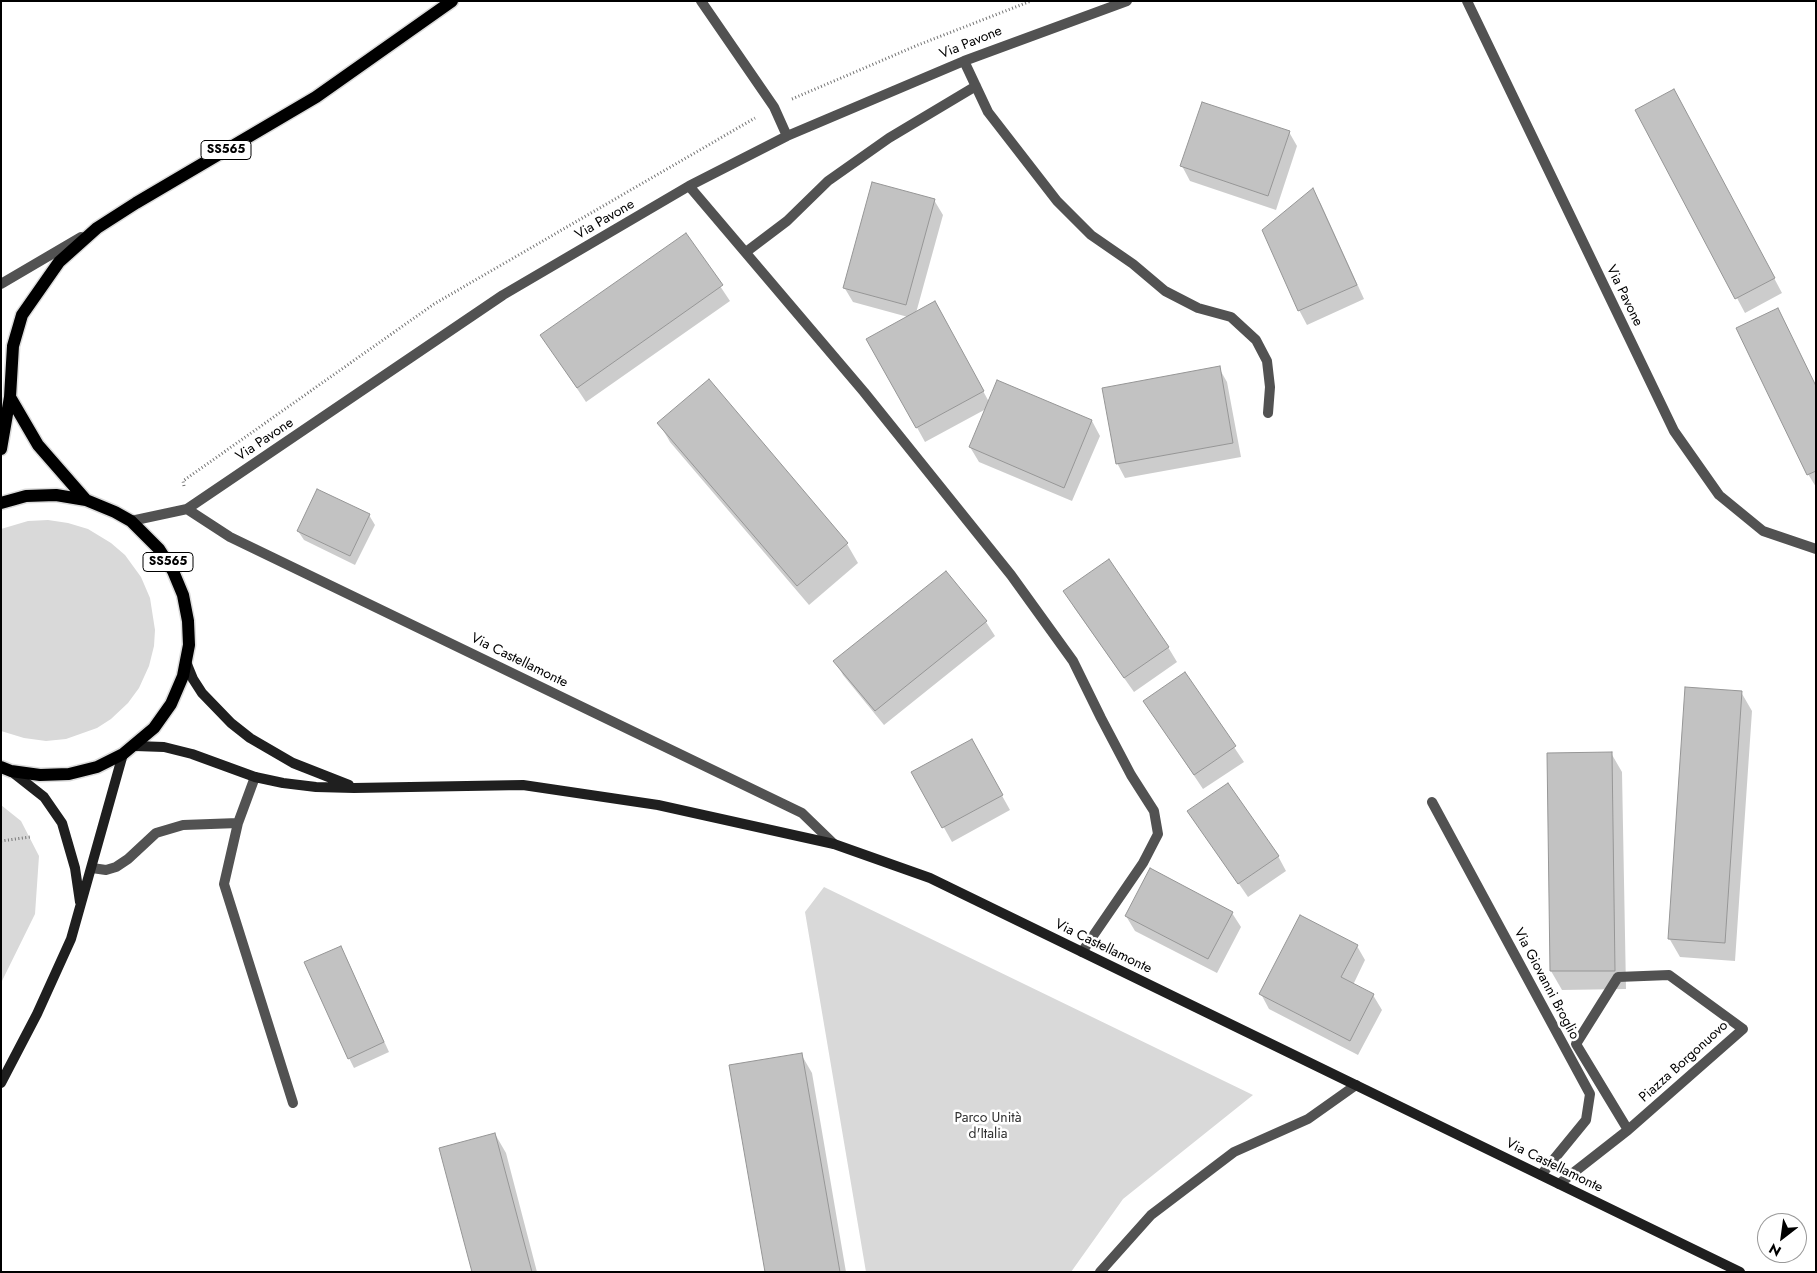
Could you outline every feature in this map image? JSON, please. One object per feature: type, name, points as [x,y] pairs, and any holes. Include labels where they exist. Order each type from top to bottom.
[{"type":"main road","name":"SS565","points":[[1,449],[10,397],[13,346],[22,315],[58,262],[97,228],[316,97],[452,1]]},
{"type":"main road","name":"SS565","points":[[10,397],[38,445],[86,500]]},
{"type":"main road","name":"SS565","points":[[1,503],[26,496],[56,495],[86,500],[115,512],[131,522],[159,549],[173,571],[183,595],[188,620],[188,645],[183,676],[171,704],[154,728],[135,746],[97,767],[69,774],[40,775],[6,769]]},
{"type":"main road","name":"Via Castellamonte","points":[[186,662],[202,693],[231,723],[250,738],[293,762],[354,788]]},
{"type":"main road","name":"Via Castellamonte","points":[[135,746],[164,747],[192,754],[255,777],[316,787],[523,785],[658,804],[834,844],[930,878],[1740,1272]]},
{"type":"main road","points":[[1,1083],[5,1069],[54,979],[71,939],[123,754]]},
{"type":"main road","points":[[6,769],[44,798],[62,823],[76,868],[81,908]]},
{"type":"street","points":[[700,1],[774,107],[787,136]]},
{"type":"street","name":"Via Pavone","points":[[131,522],[187,509],[503,295],[689,186],[787,136],[964,61],[1127,1]]},
{"type":"street","name":"Via Pavone","points":[[1467,1],[1674,431],[1719,495],[1763,532],[1816,549]]},
{"type":"street","points":[[964,61],[988,112],[1057,201],[1091,235],[1133,264],[1165,291],[1198,308],[1231,317],[1256,340],[1267,361],[1270,387],[1268,413]]},
{"type":"street","points":[[746,252],[787,221],[828,181],[889,138],[976,86]]},
{"type":"street","points":[[689,186],[864,392],[1011,575],[1073,661],[1131,775],[1154,811],[1158,834],[1146,856],[1082,952]]},
{"type":"street","points":[[1,284],[97,228]]},
{"type":"street","name":"Via Castellamonte","points":[[187,509],[230,537],[802,813],[834,844]]},
{"type":"street","points":[[255,777],[238,823],[224,884],[293,1103]]},
{"type":"street","name":"Via Giovanni Broglio","points":[[1432,802],[1590,1094],[1586,1120],[1541,1175]]},
{"type":"street","points":[[92,868],[106,870],[116,867],[128,859],[156,833],[183,825],[238,823]]},
{"type":"street","name":"Piazza Borgonuovo","points":[[1559,1184],[1628,1130],[1743,1028],[1669,975],[1618,977],[1576,1044],[1628,1130]]},
{"type":"street","points":[[1100,1272],[1151,1215],[1234,1152],[1308,1119],[1356,1085]]},
{"type":"path","points":[[1,841],[30,838]]},
{"type":"green space","points":[[48,520],[88,529],[111,543],[125,555],[141,577],[150,598],[155,630],[154,646],[149,666],[139,688],[128,703],[111,719],[97,728],[66,739],[46,741],[24,738],[1,731],[1,529],[28,521]]},
{"type":"green space","points":[[1,805],[21,821],[39,856],[35,914],[1,983]]},
{"type":"green space","name":"Parco Unità d'Italia","points":[[824,887],[1253,1095],[1123,1199],[1071,1272],[866,1272],[805,912]]},
{"type":"building","points":[[1674,89],[1775,278],[1735,299],[1635,110]]},
{"type":"building","points":[[1202,102],[1290,131],[1268,196],[1180,166]]},
{"type":"building","points":[[872,182],[935,199],[906,305],[843,288]]},
{"type":"building","points":[[1313,188],[1357,285],[1298,311],[1262,230]]},
{"type":"building","points":[[686,233],[723,285],[577,388],[540,335]]},
{"type":"building","points":[[935,301],[984,391],[916,428],[866,339]]},
{"type":"building","points":[[1778,308],[1816,386],[1816,471],[1807,475],[1736,328]]},
{"type":"building","points":[[1220,366],[1233,443],[1116,464],[1102,388]]},
{"type":"building","points":[[709,379],[848,543],[797,586],[657,423]]},
{"type":"building","points":[[997,380],[1092,420],[1064,488],[969,447]]},
{"type":"building","points":[[317,489],[370,514],[350,556],[297,531]]},
{"type":"building","points":[[1109,559],[1169,647],[1124,678],[1063,591]]},
{"type":"building","points":[[946,571],[987,621],[875,711],[833,661]]},
{"type":"building","points":[[1185,672],[1236,746],[1194,775],[1143,701]]},
{"type":"building","points":[[1685,687],[1742,691],[1725,943],[1668,939]]},
{"type":"building","points":[[972,739],[1003,795],[942,828],[911,772]]},
{"type":"building","points":[[1612,752],[1615,971],[1550,971],[1547,753]]},
{"type":"building","points":[[1228,783],[1279,856],[1238,884],[1187,811]]},
{"type":"building","points":[[1150,868],[1233,912],[1208,959],[1125,916]]},
{"type":"building","points":[[1300,915],[1358,945],[1341,977],[1374,994],[1350,1041],[1259,994]]},
{"type":"building","points":[[341,946],[384,1042],[348,1059],[304,962]]},
{"type":"building","points":[[802,1053],[840,1272],[765,1272],[729,1065]]},
{"type":"building","points":[[495,1133],[532,1272],[472,1272],[439,1148]]}]
